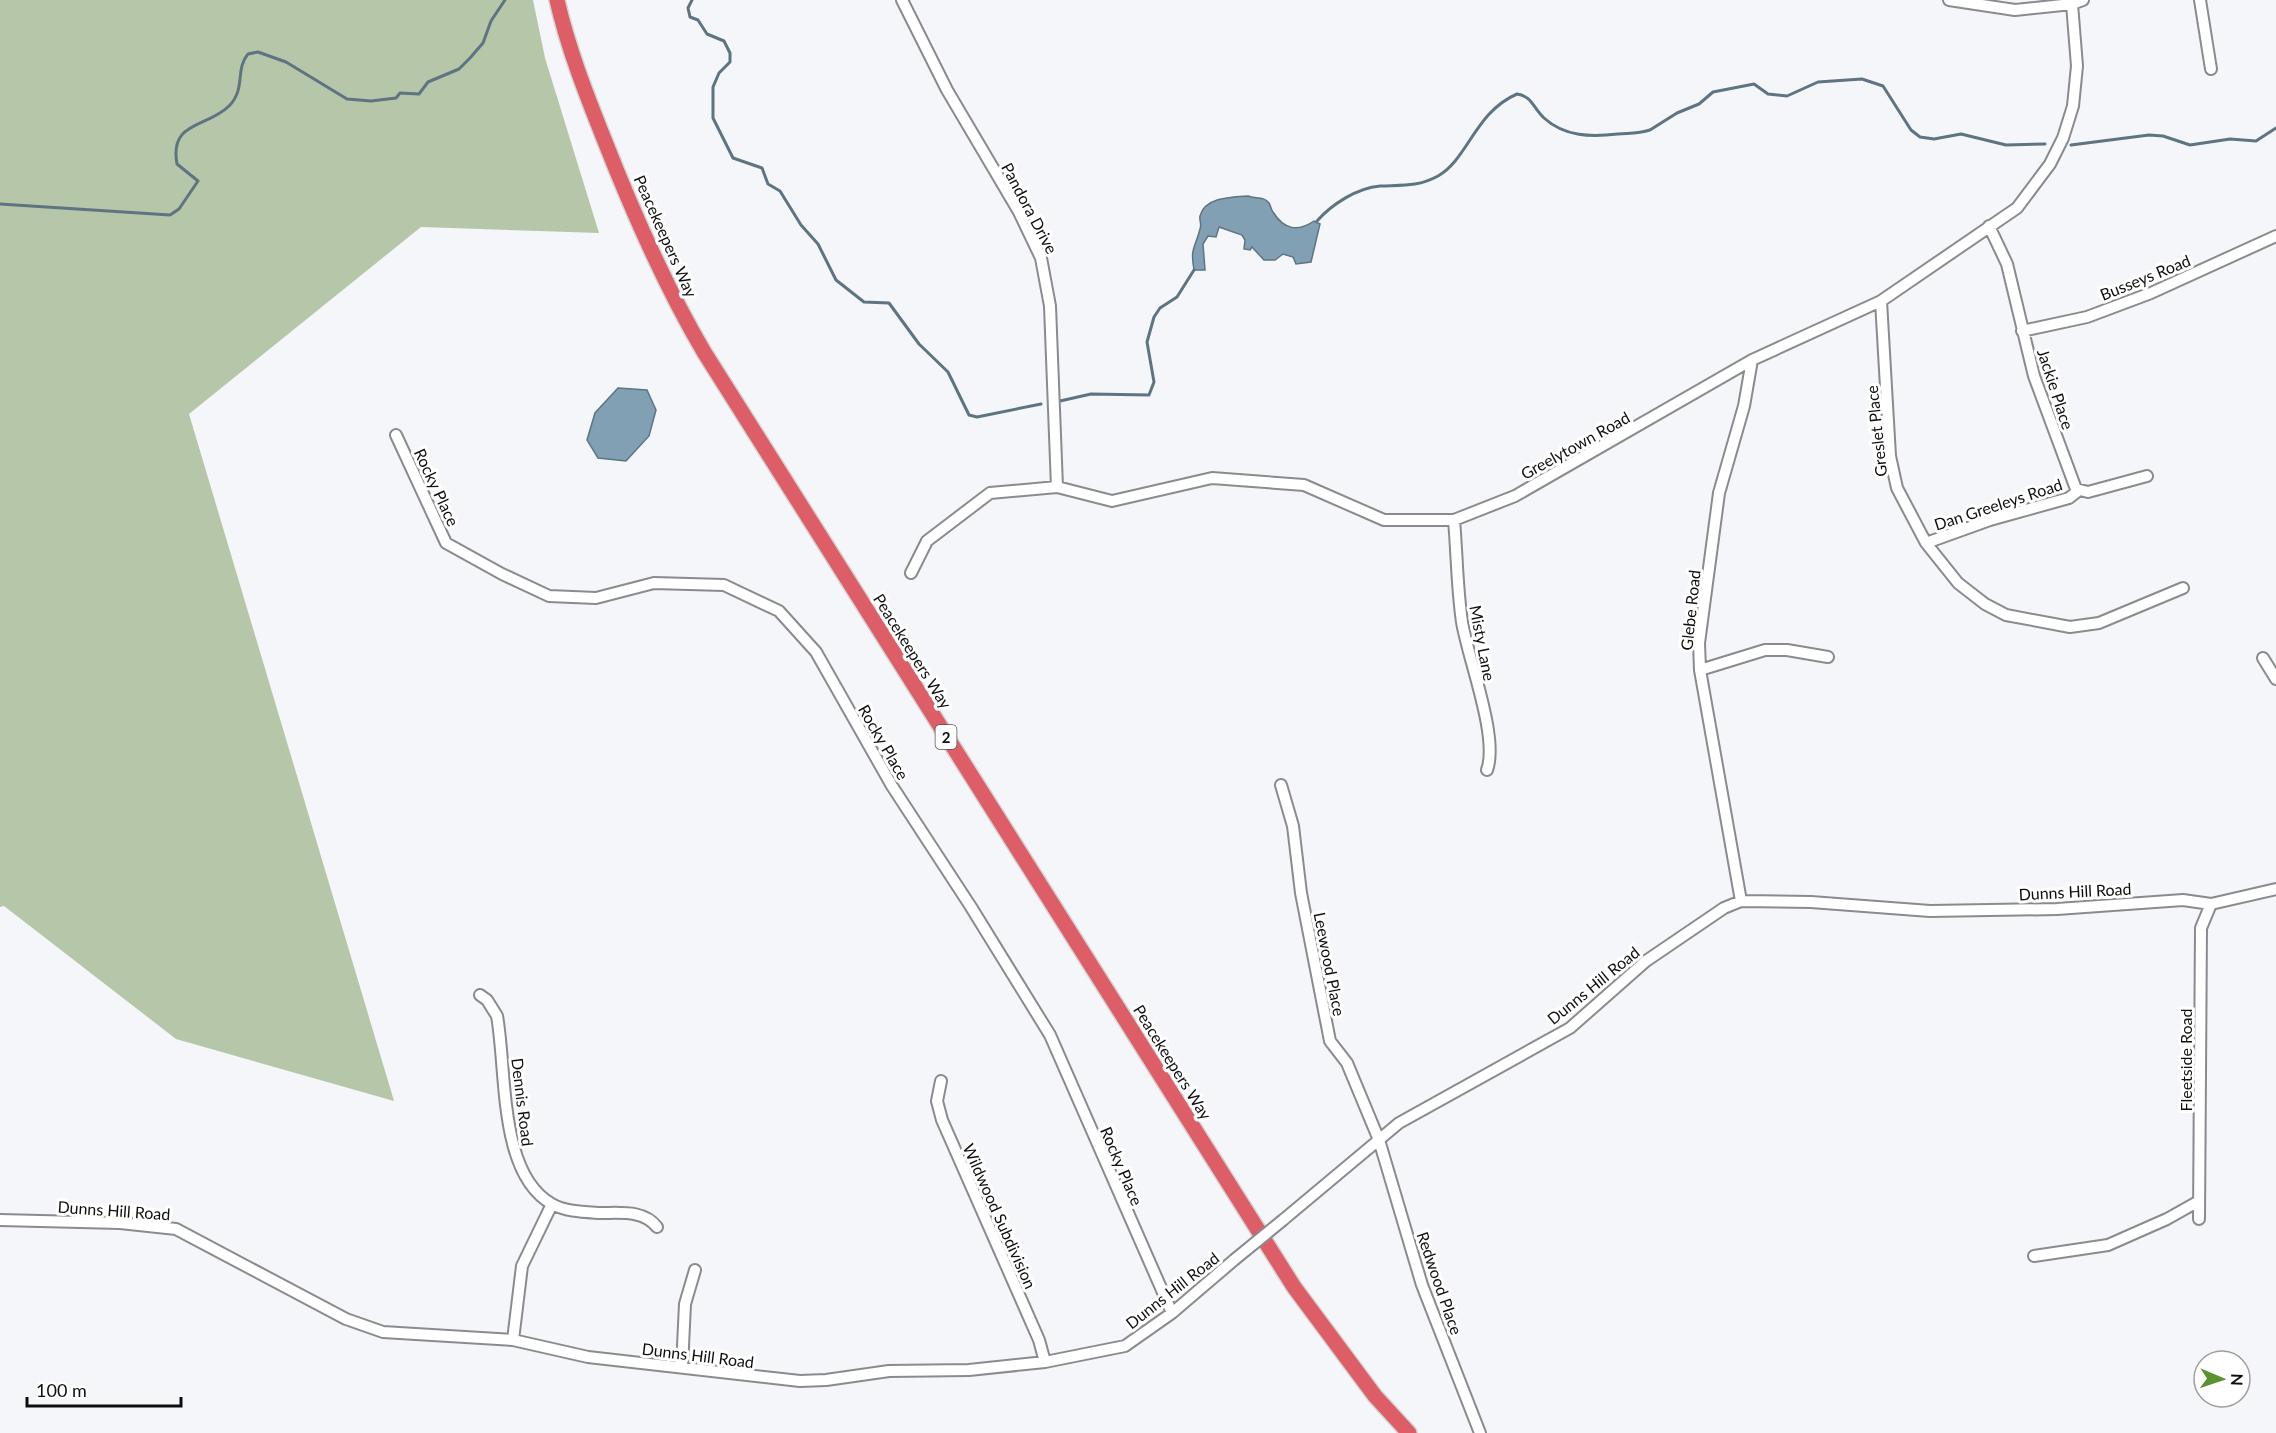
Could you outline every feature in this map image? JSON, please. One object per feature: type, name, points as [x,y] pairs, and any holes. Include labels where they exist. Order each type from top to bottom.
[{"type":"highway","name":"Peacekeepers Way","points":[[557,0],[580,79],[636,219],[677,306],[708,359],[1294,1287],[1375,1396],[1409,1433]]},
{"type":"street","name":"Pandora Drive","points":[[902,0],[947,90],[1026,226],[1044,269],[1050,306],[1057,487]]},
{"type":"street","points":[[1949,0],[2015,10],[2072,4],[2083,0]]},
{"type":"street","points":[[2200,0],[2211,69]]},
{"type":"street","name":"Greelytown Road","points":[[911,573],[927,541],[990,493],[1057,487],[1112,501],[1212,478],[1304,485],[1384,520],[1454,520],[1515,496],[1752,360],[1881,301],[2017,208],[2041,178],[2063,138],[2073,105],[2077,66],[2072,4]]},
{"type":"street","name":"Jackie Place","points":[[1989,226],[2007,264],[2034,376],[2073,483],[2078,491]]},
{"type":"street","name":"Busseys Road","points":[[2022,331],[2098,313],[2151,293],[2276,236]]},
{"type":"street","name":"Greslet Place","points":[[1881,301],[1890,456],[1898,488],[1926,543],[1958,583],[1985,604],[2006,615],[2052,626],[2079,627],[2099,623],[2183,588]]},
{"type":"street","name":"Glebe Road","points":[[1741,901],[1700,670],[1699,643],[1719,493],[1744,406],[1752,360]]},
{"type":"street","name":"Rocky Place","points":[[396,435],[446,543],[502,574],[549,596],[596,598],[654,583],[724,585],[779,611],[816,652],[892,786],[971,907],[1050,1035],[1172,1313]]},
{"type":"street","points":[[2078,491],[2088,492],[2147,476]]},
{"type":"street","name":"Dan Greeleys Road","points":[[1926,543],[1982,523],[2069,498],[2078,491]]},
{"type":"street","name":"Misty Lane","points":[[1454,520],[1462,623],[1490,736],[1490,757],[1486,770]]},
{"type":"street","points":[[1700,670],[1772,649],[1828,657]]},
{"type":"street","points":[[2263,658],[2276,679]]},
{"type":"street","name":"Leewood Place","points":[[1281,785],[1293,826],[1301,893],[1330,1041],[1347,1063],[1379,1140]]},
{"type":"street","name":"Dunns Hill Road","points":[[0,1220],[109,1222],[167,1227],[193,1236],[286,1288],[363,1326],[402,1335],[513,1340],[588,1357],[764,1378],[810,1381],[883,1372],[959,1371],[1045,1362],[1125,1346],[1172,1313],[1399,1123],[1570,1028],[1646,961],[1724,909],[1741,901],[1811,902],[1930,911],[2057,909],[2183,900],[2211,904],[2276,889]]},
{"type":"street","name":"Fleetside Road","points":[[2199,1219],[2201,928],[2211,904]]},
{"type":"street","name":"Dennis Road","points":[[480,995],[493,1007],[497,1016],[516,1160],[526,1180],[552,1204],[576,1211],[640,1215],[657,1227]]},
{"type":"street","name":"Wildwood Subdivision","points":[[941,1081],[937,1101],[942,1120],[1039,1340],[1045,1362]]},
{"type":"street","name":"Redwood Place","points":[[1379,1140],[1422,1285],[1480,1433]]},
{"type":"street","points":[[2034,1256],[2108,1245],[2167,1219],[2199,1201]]},
{"type":"street","points":[[513,1340],[522,1266],[552,1204]]},
{"type":"street","points":[[682,1367],[685,1304],[695,1270]]},
{"type":"green space","points":[[0,0],[533,0],[545,58],[599,233],[421,227],[189,414],[394,1101],[176,1039],[4,906],[0,907]]},
{"type":"water","points":[[1248,196],[1267,201],[1277,218],[1287,226],[1297,228],[1314,221],[1320,224],[1311,262],[1296,264],[1293,257],[1283,254],[1275,260],[1264,260],[1252,247],[1250,250],[1244,249],[1245,240],[1242,235],[1219,227],[1216,237],[1208,236],[1203,244],[1205,270],[1194,270],[1193,252],[1201,227],[1200,218],[1203,210],[1207,205],[1220,199]]},
{"type":"water","points":[[618,388],[647,390],[656,410],[649,436],[626,461],[598,458],[587,440],[595,413]]},
{"type":"waterway","points":[[0,204],[170,215],[179,209],[198,181],[177,164],[176,150],[179,140],[192,127],[220,113],[234,100],[242,66],[248,54],[258,52],[286,62],[347,99],[371,101],[396,98],[400,93],[419,94],[428,82],[459,69],[470,58],[483,43],[491,21],[505,0]]},
{"type":"waterway","points":[[692,0],[688,8],[690,17],[698,20],[707,34],[724,41],[730,53],[730,62],[719,73],[713,87],[713,118],[733,158],[762,168],[768,184],[780,191],[801,225],[818,244],[836,280],[864,302],[889,303],[919,344],[948,372],[969,415],[977,417],[1041,404]]},
{"type":"waterway","points":[[1317,221],[1337,203],[1354,193],[1371,187],[1417,184],[1438,176],[1457,159],[1491,112],[1517,94],[1526,97],[1544,118],[1561,129],[1579,134],[1598,135],[1638,133],[1650,130],[1677,113],[1699,104],[1713,92],[1754,84],[1768,94],[1787,96],[1818,82],[1862,79],[1883,86],[1911,130],[1920,137],[1934,139],[1961,134],[2006,145],[2045,144]]},
{"type":"waterway","points":[[2071,145],[2149,135],[2163,136],[2190,145],[2230,139],[2256,141],[2276,128]]},
{"type":"waterway","points":[[1060,401],[1091,394],[1149,395],[1154,382],[1147,342],[1154,317],[1160,308],[1177,297],[1194,270]]}]
